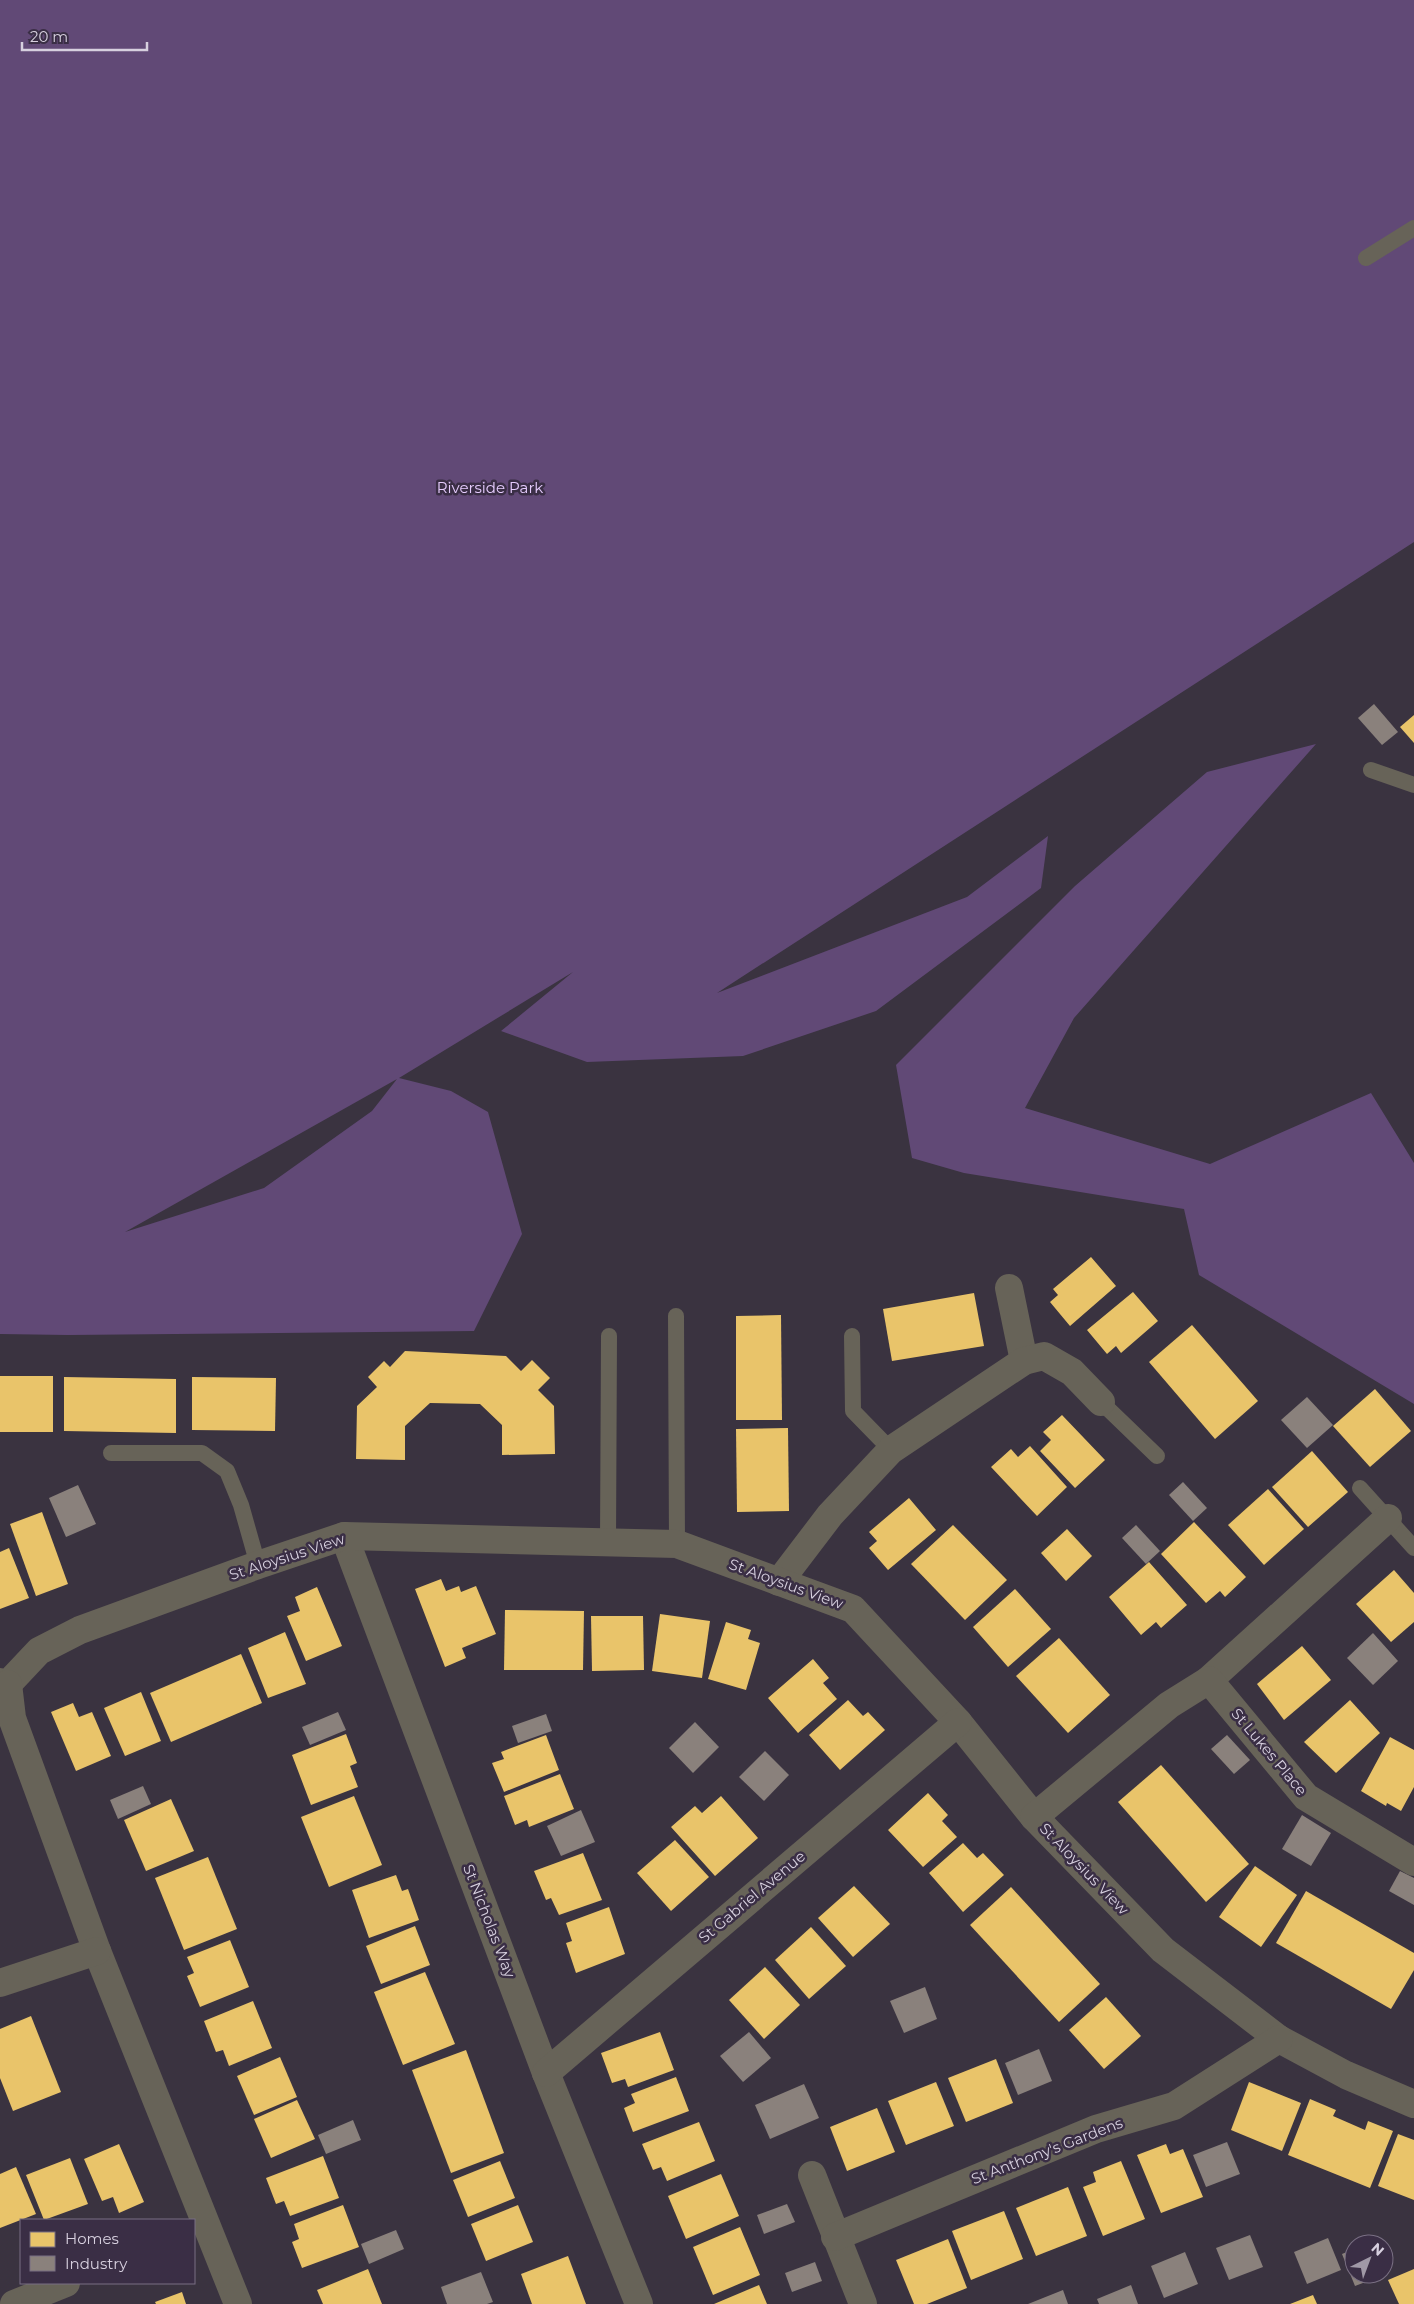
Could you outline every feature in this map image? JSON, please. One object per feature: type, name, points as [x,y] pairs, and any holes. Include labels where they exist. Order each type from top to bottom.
[{"type":"street","points":[[1009,1288],[1024,1361]]},
{"type":"street","points":[[779,1582],[830,1515],[891,1450],[1024,1361],[1044,1356],[1072,1372],[1101,1402]]},
{"type":"street","points":[[1034,1817],[1169,1706],[1209,1680],[1388,1518]]},
{"type":"street","name":"St Aloysius View","points":[[4,1683],[39,1651],[80,1630],[258,1565],[344,1536],[677,1544],[852,1609],[958,1722],[1034,1817],[1163,1950],[1278,2039],[1346,2075],[1411,2095]]},
{"type":"street","name":"St Nicholas Way","points":[[344,1536],[546,2073],[639,2304]]},
{"type":"street","name":"St Lukes Place","points":[[1209,1680],[1306,1797],[1414,1862]]},
{"type":"street","points":[[4,1683],[12,1718],[97,1951],[201,2227],[238,2304]]},
{"type":"street","name":"St Gabriel Avenue","points":[[546,2073],[958,1722]]},
{"type":"street","points":[[0,1983],[97,1951]]},
{"type":"street","name":"St Anthony's Gardens","points":[[835,2237],[1096,2129],[1174,2106],[1278,2039]]},
{"type":"street","points":[[812,2176],[863,2304]]},
{"type":"street","points":[[14,2304],[64,2284]]},
{"type":"lane","points":[[1366,258],[1414,228]]},
{"type":"lane","points":[[1372,770],[1414,785]]},
{"type":"lane","points":[[676,1316],[677,1544]]},
{"type":"lane","points":[[608,1542],[609,1336]]},
{"type":"lane","points":[[852,1336],[853,1411],[891,1450]]},
{"type":"lane","points":[[1101,1402],[1157,1456]]},
{"type":"lane","points":[[111,1453],[202,1453],[227,1471],[241,1505],[258,1565]]},
{"type":"lane","points":[[1360,1488],[1414,1548]]},
{"type":"green space","name":"Riverside Park","points":[[0,0],[1414,0],[1414,542],[717,993],[967,897],[1048,836],[1041,888],[876,1011],[743,1056],[587,1062],[501,1031],[573,972],[399,1078],[451,1091],[488,1112],[522,1234],[474,1331],[0,1334]],"holes":[[[397,1079],[372,1111],[264,1188],[125,1232]]]},
{"type":"green space","points":[[1316,744],[1074,1018],[1025,1108],[1210,1164],[1371,1093],[1414,1163],[1414,1404],[1199,1275],[1184,1209],[964,1173],[912,1158],[896,1065],[1075,886],[1207,772]]},
{"type":"building: Homes","points":[[1414,715],[1414,743],[1400,727]]},
{"type":"building: Homes","points":[[1091,1257],[1116,1286],[1070,1326],[1050,1302],[1058,1295],[1053,1289]]},
{"type":"building: Homes","points":[[1133,1292],[1158,1321],[1121,1353],[1116,1346],[1107,1354],[1087,1330]]},
{"type":"building: Homes","points":[[974,1293],[984,1346],[892,1361],[883,1309]]},
{"type":"building: Homes","points":[[781,1315],[782,1420],[736,1420],[736,1316]]},
{"type":"building: Homes","points":[[1192,1325],[1258,1401],[1215,1439],[1149,1362]]},
{"type":"building: Homes","points":[[405,1351],[506,1356],[521,1371],[532,1360],[550,1378],[538,1390],[554,1406],[555,1454],[502,1455],[502,1425],[480,1404],[430,1403],[405,1426],[405,1460],[356,1459],[357,1406],[377,1387],[368,1377],[384,1361],[390,1367]]},
{"type":"building: Homes","points":[[0,1376],[53,1376],[53,1432],[0,1432]]},
{"type":"building: Homes","points":[[64,1377],[176,1379],[176,1433],[64,1431]]},
{"type":"building: Homes","points":[[192,1377],[276,1378],[275,1431],[192,1430]]},
{"type":"building: Homes","points":[[1375,1389],[1411,1431],[1370,1467],[1333,1426]]},
{"type":"building: Homes","points":[[1062,1415],[1105,1460],[1075,1488],[1040,1451],[1051,1440],[1043,1432]]},
{"type":"building: Homes","points":[[788,1428],[789,1511],[737,1512],[736,1429]]},
{"type":"building: Homes","points":[[1030,1446],[1067,1487],[1037,1516],[991,1467],[1011,1449],[1018,1457]]},
{"type":"building: Homes","points":[[1312,1451],[1348,1492],[1308,1527],[1272,1487]]},
{"type":"building: Homes","points":[[1268,1489],[1304,1529],[1264,1565],[1228,1525]]},
{"type":"building: Homes","points":[[909,1498],[936,1530],[888,1570],[869,1548],[877,1541],[869,1532]]},
{"type":"building: Homes","points":[[42,1512],[68,1584],[36,1596],[10,1524]]},
{"type":"building: Homes","points":[[1194,1522],[1246,1577],[1225,1597],[1220,1591],[1206,1603],[1161,1554]]},
{"type":"building: Homes","points":[[953,1525],[1007,1580],[965,1620],[911,1564]]},
{"type":"building: Homes","points":[[1067,1529],[1092,1556],[1066,1581],[1041,1553]]},
{"type":"building: Homes","points":[[9,1548],[29,1598],[0,1609],[0,1552]]},
{"type":"building: Homes","points":[[1149,1562],[1187,1605],[1161,1628],[1156,1622],[1141,1635],[1109,1597]]},
{"type":"building: Homes","points":[[1394,1570],[1414,1593],[1414,1622],[1391,1642],[1356,1604]]},
{"type":"building: Homes","points":[[441,1579],[446,1591],[459,1586],[461,1592],[476,1586],[496,1634],[462,1648],[466,1658],[445,1667],[415,1589]]},
{"type":"building: Homes","points":[[317,1587],[342,1646],[306,1661],[287,1616],[300,1611],[295,1597]]},
{"type":"building: Homes","points":[[1015,1589],[1051,1629],[1008,1667],[973,1627]]},
{"type":"building: Homes","points":[[505,1610],[584,1611],[583,1670],[504,1670]]},
{"type":"building: Homes","points":[[660,1614],[710,1621],[702,1678],[652,1671]]},
{"type":"building: Homes","points":[[591,1616],[643,1616],[644,1670],[592,1671]]},
{"type":"building: Homes","points":[[726,1622],[751,1630],[748,1639],[760,1643],[746,1690],[708,1679]]},
{"type":"building: Homes","points":[[285,1632],[306,1684],[268,1698],[248,1648]]},
{"type":"building: Homes","points":[[1059,1638],[1110,1695],[1068,1733],[1016,1676]]},
{"type":"building: Homes","points":[[1302,1646],[1331,1680],[1284,1720],[1257,1684]]},
{"type":"building: Homes","points":[[241,1654],[262,1703],[171,1742],[150,1693]]},
{"type":"building: Homes","points":[[813,1659],[829,1678],[823,1683],[837,1699],[798,1733],[768,1698]]},
{"type":"building: Homes","points":[[141,1692],[161,1741],[125,1756],[104,1708]]},
{"type":"building: Homes","points":[[848,1700],[863,1716],[868,1712],[885,1730],[840,1770],[809,1735]]},
{"type":"building: Homes","points":[[1350,1700],[1380,1733],[1336,1773],[1304,1742]]},
{"type":"building: Homes","points":[[73,1703],[79,1717],[92,1712],[111,1756],[76,1771],[51,1712]]},
{"type":"building: Homes","points":[[346,1734],[357,1763],[350,1766],[358,1787],[311,1805],[292,1755]]},
{"type":"building: Homes","points":[[546,1735],[559,1770],[504,1792],[492,1763],[504,1759],[501,1752]]},
{"type":"building: Homes","points":[[1390,1737],[1414,1750],[1414,1787],[1401,1811],[1387,1803],[1386,1806],[1361,1791]]},
{"type":"building: Homes","points":[[1161,1765],[1249,1864],[1206,1902],[1118,1802]]},
{"type":"building: Homes","points":[[560,1774],[574,1809],[529,1827],[527,1820],[515,1825],[504,1796]]},
{"type":"building: Homes","points":[[928,1793],[948,1815],[942,1821],[957,1837],[923,1867],[888,1830]]},
{"type":"building: Homes","points":[[354,1796],[382,1865],[329,1887],[301,1817]]},
{"type":"building: Homes","points":[[721,1796],[758,1838],[715,1876],[671,1827],[695,1806],[702,1813]]},
{"type":"building: Homes","points":[[171,1799],[194,1851],[146,1871],[124,1820]]},
{"type":"building: Homes","points":[[675,1840],[709,1877],[671,1911],[637,1873]]},
{"type":"building: Homes","points":[[963,1843],[977,1858],[983,1853],[1004,1875],[963,1912],[929,1873]]},
{"type":"building: Homes","points":[[583,1853],[602,1900],[559,1915],[551,1898],[546,1900],[534,1871]]},
{"type":"building: Homes","points":[[208,1857],[237,1929],[184,1950],[155,1878]]},
{"type":"building: Homes","points":[[1255,1866],[1297,1895],[1261,1947],[1219,1917]]},
{"type":"building: Homes","points":[[396,1875],[402,1891],[408,1889],[419,1920],[369,1938],[352,1890]]},
{"type":"building: Homes","points":[[854,1886],[890,1924],[853,1957],[818,1918]]},
{"type":"building: Homes","points":[[1011,1887],[1100,1984],[1059,2022],[970,1925]]},
{"type":"building: Homes","points":[[1306,1891],[1414,1953],[1414,1970],[1391,2009],[1276,1943]]},
{"type":"building: Homes","points":[[609,1907],[625,1954],[576,1973],[566,1943],[572,1941],[566,1923]]},
{"type":"building: Homes","points":[[415,1926],[430,1965],[381,1984],[366,1946]]},
{"type":"building: Homes","points":[[811,1927],[846,1966],[809,1999],[775,1960]]},
{"type":"building: Homes","points":[[230,1940],[249,1987],[200,2007],[187,1976],[194,1973],[187,1957]]},
{"type":"building: Homes","points":[[765,1967],[800,2005],[764,2039],[729,2000]]},
{"type":"building: Homes","points":[[425,1972],[455,2044],[403,2065],[374,1992]]},
{"type":"building: Homes","points":[[1106,1997],[1141,2036],[1104,2069],[1069,2030]]},
{"type":"building: Homes","points":[[253,2001],[272,2048],[229,2066],[223,2050],[216,2052],[204,2021]]},
{"type":"building: Homes","points":[[31,2016],[61,2092],[13,2111],[0,2078],[0,2029]]},
{"type":"building: Homes","points":[[660,2032],[674,2070],[628,2087],[625,2079],[612,2083],[601,2053]]},
{"type":"building: Homes","points":[[466,2050],[504,2153],[451,2173],[412,2070]]},
{"type":"building: Homes","points":[[280,2057],[297,2097],[254,2115],[237,2076]]},
{"type":"building: Homes","points":[[996,2059],[1013,2103],[966,2122],[948,2078]]},
{"type":"building: Homes","points":[[676,2077],[689,2111],[633,2132],[624,2108],[635,2103],[631,2094]]},
{"type":"building: Homes","points":[[936,2082],[954,2126],[906,2145],[888,2101]]},
{"type":"building: Homes","points":[[1249,2082],[1301,2103],[1282,2151],[1231,2130]]},
{"type":"building: Homes","points":[[1310,2099],[1336,2110],[1333,2116],[1365,2130],[1368,2121],[1393,2131],[1370,2188],[1288,2155]]},
{"type":"building: Homes","points":[[297,2100],[315,2139],[271,2158],[254,2119]]},
{"type":"building: Homes","points":[[877,2108],[895,2152],[847,2171],[830,2127]]},
{"type":"building: Homes","points":[[699,2122],[715,2161],[667,2181],[661,2167],[653,2170],[642,2144]]},
{"type":"building: Homes","points":[[1398,2134],[1414,2140],[1414,2200],[1378,2186]]},
{"type":"building: Homes","points":[[119,2144],[144,2202],[119,2213],[113,2197],[102,2201],[84,2159]]},
{"type":"building: Homes","points":[[1166,2144],[1170,2154],[1183,2149],[1203,2197],[1161,2213],[1137,2155]]},
{"type":"building: Homes","points":[[323,2156],[339,2198],[290,2216],[284,2201],[276,2204],[266,2178]]},
{"type":"building: Homes","points":[[70,2158],[88,2204],[44,2219],[26,2175]]},
{"type":"building: Homes","points":[[500,2161],[515,2198],[468,2217],[453,2180]]},
{"type":"building: Homes","points":[[1121,2161],[1145,2219],[1103,2236],[1083,2187],[1096,2182],[1093,2172]]},
{"type":"building: Homes","points":[[16,2167],[36,2214],[0,2228],[0,2174]]},
{"type":"building: Homes","points":[[721,2174],[739,2216],[686,2239],[668,2196]]},
{"type":"building: Homes","points":[[1068,2187],[1087,2236],[1036,2256],[1016,2208]]},
{"type":"building: Homes","points":[[343,2205],[359,2247],[302,2268],[292,2242],[299,2239],[294,2224]]},
{"type":"building: Homes","points":[[518,2205],[533,2242],[486,2261],[471,2224]]},
{"type":"building: Homes","points":[[1004,2211],[1023,2259],[971,2280],[952,2231]]},
{"type":"building: Homes","points":[[740,2227],[760,2275],[713,2295],[693,2247]]},
{"type":"building: Homes","points":[[948,2239],[967,2288],[927,2304],[914,2304],[896,2260]]},
{"type":"building: Homes","points":[[568,2256],[586,2304],[532,2304],[521,2274]]},
{"type":"building: Homes","points":[[368,2269],[382,2304],[323,2304],[317,2290]]},
{"type":"building: Homes","points":[[1414,2269],[1414,2304],[1399,2304],[1390,2284],[1394,2284],[1394,2277]]},
{"type":"building: Homes","points":[[759,2285],[767,2304],[714,2304]]},
{"type":"building: Homes","points":[[182,2292],[186,2304],[156,2304],[155,2302]]},
{"type":"building: Homes","points":[[1313,2295],[1317,2304],[1290,2304]]},
{"type":"building: Industry","points":[[1374,704],[1398,732],[1382,745],[1358,718]]},
{"type":"building: Industry","points":[[1307,1397],[1333,1425],[1307,1448],[1281,1420]]},
{"type":"building: Industry","points":[[1183,1482],[1207,1508],[1193,1521],[1169,1495]]},
{"type":"building: Industry","points":[[78,1485],[96,1524],[66,1537],[49,1498]]},
{"type":"building: Industry","points":[[1136,1525],[1160,1551],[1146,1564],[1122,1538]]},
{"type":"building: Industry","points":[[1373,1633],[1398,1661],[1373,1685],[1347,1658]]},
{"type":"building: Industry","points":[[338,1712],[346,1730],[310,1745],[302,1727]]},
{"type":"building: Industry","points":[[546,1714],[552,1731],[518,1743],[512,1726]]},
{"type":"building: Industry","points":[[695,1722],[719,1747],[693,1773],[669,1748]]},
{"type":"building: Industry","points":[[1227,1735],[1250,1760],[1234,1774],[1211,1749]]},
{"type":"building: Industry","points":[[765,1751],[789,1775],[764,1801],[739,1777]]},
{"type":"building: Industry","points":[[143,1786],[151,1804],[118,1819],[110,1800]]},
{"type":"building: Industry","points":[[581,1810],[595,1842],[561,1856],[547,1826]]},
{"type":"building: Industry","points":[[1302,1815],[1331,1833],[1311,1866],[1282,1849]]},
{"type":"building: Industry","points":[[1400,1871],[1414,1878],[1414,1905],[1389,1891]]},
{"type":"building: Industry","points":[[925,1987],[937,2019],[904,2033],[890,2001]]},
{"type":"building: Industry","points":[[749,2032],[771,2058],[743,2082],[720,2056]]},
{"type":"building: Industry","points":[[1039,2049],[1052,2081],[1018,2095],[1005,2063]]},
{"type":"building: Industry","points":[[804,2084],[819,2118],[770,2139],[755,2105]]},
{"type":"building: Industry","points":[[353,2120],[361,2140],[326,2154],[318,2135]]},
{"type":"building: Industry","points":[[1227,2142],[1240,2174],[1206,2187],[1193,2155]]},
{"type":"building: Industry","points":[[787,2204],[795,2222],[764,2234],[757,2215]]},
{"type":"building: Industry","points":[[396,2230],[404,2249],[369,2264],[361,2244]]},
{"type":"building: Industry","points":[[1250,2235],[1263,2267],[1229,2280],[1216,2248]]},
{"type":"building: Industry","points":[[1328,2238],[1341,2270],[1307,2284],[1294,2252]]},
{"type":"building: Industry","points":[[1185,2252],[1198,2284],[1164,2298],[1151,2266]]},
{"type":"building: Industry","points":[[815,2262],[822,2281],[792,2292],[785,2273]]},
{"type":"building: Industry","points":[[481,2272],[493,2302],[487,2304],[447,2304],[441,2287]]},
{"type":"building: Industry","points":[[1131,2285],[1138,2304],[1099,2304],[1097,2299]]},
{"type":"building: Industry","points":[[1063,2290],[1068,2304],[1028,2304]]}]
